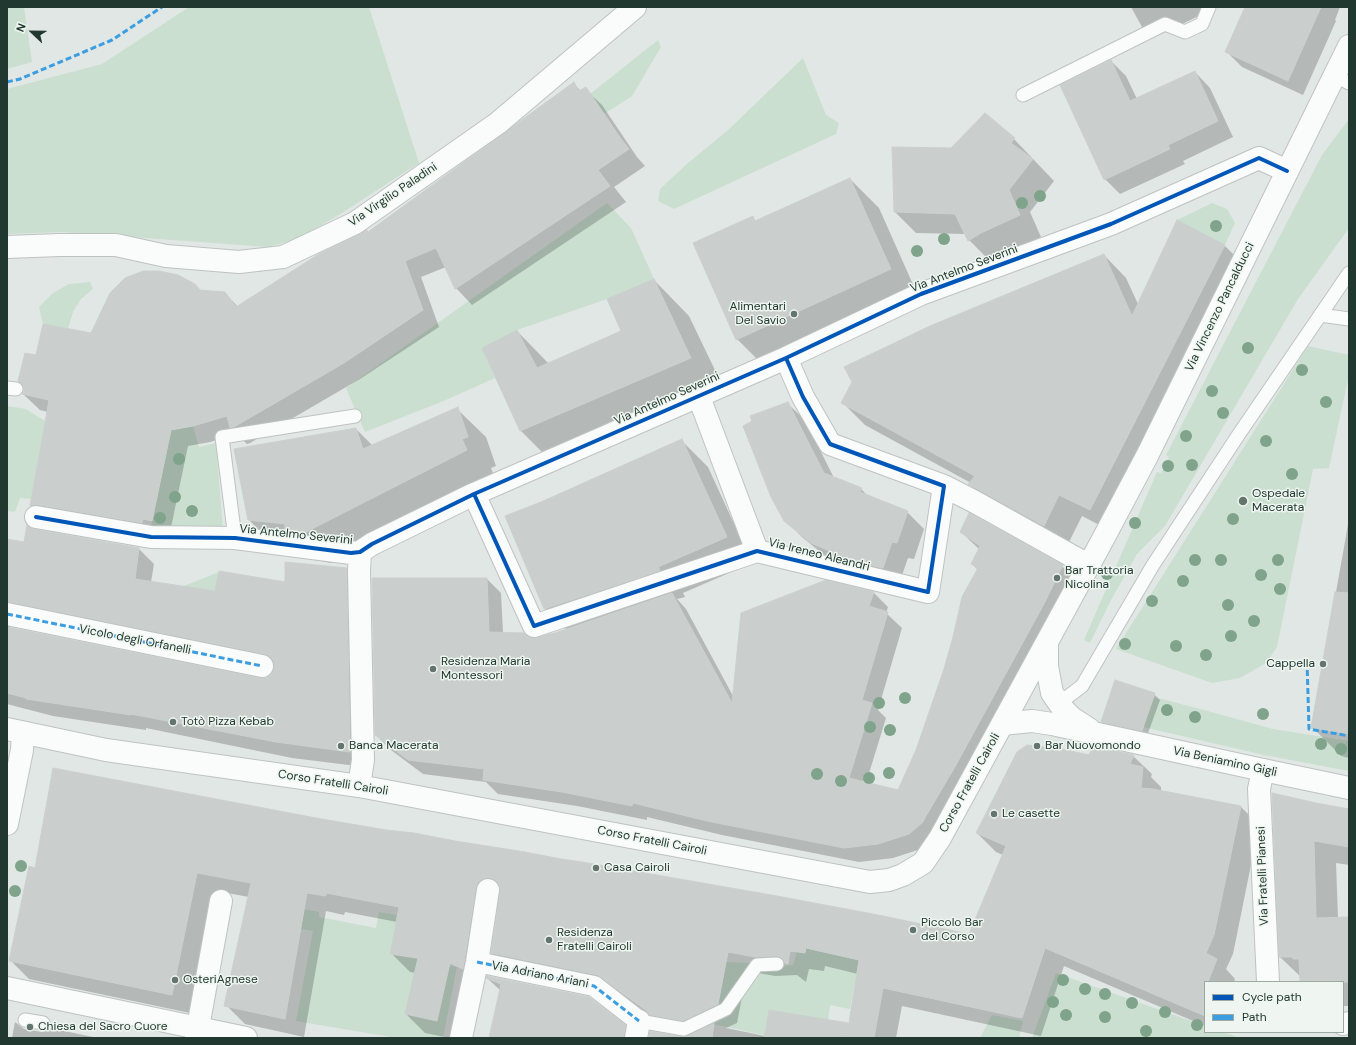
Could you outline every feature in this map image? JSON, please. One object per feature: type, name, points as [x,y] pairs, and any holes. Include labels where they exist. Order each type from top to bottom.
[{"type":"street","name":"Via Virgilio Paladini","points":[[7,249],[59,245],[116,245],[166,256],[238,262],[284,257],[355,223],[498,123],[635,7]]},
{"type":"street","name":"Via Vincenzo Pancalducci","points":[[1088,566],[1147,456],[1287,171],[1342,80],[1349,46]]},
{"type":"street","name":"Via Antelmo Severini","points":[[36,518],[152,537],[236,538],[351,553],[360,552],[372,544],[474,494],[699,397],[922,294],[1111,224],[1259,158],[1287,171]]},
{"type":"street","points":[[786,358],[803,397],[830,444],[944,486],[1088,566]]},
{"type":"street","name":"Via Ireneo Aleandri","points":[[699,397],[757,551]]},
{"type":"street","name":"Via Ireneo Aleandri","points":[[474,494],[534,626],[757,551],[928,592],[944,486]]},
{"type":"street","name":"Via Antelmo Severini","points":[[359,786],[364,760],[358,572],[360,552]]},
{"type":"street","name":"Corso Fratelli Cairoli","points":[[23,737],[359,786],[870,882],[889,880],[903,875],[923,863],[940,838],[1088,566]]},
{"type":"street","name":"Vicolo degli Orfanelli","points":[[7,614],[262,666]]},
{"type":"street","name":"Via Beniamino Gigli","points":[[1047,642],[1047,666],[1052,693],[1058,704],[1072,718],[1100,736]]},
{"type":"street","name":"Via Beniamino Gigli","points":[[1002,724],[1032,721],[1052,724],[1100,736],[1349,788]]},
{"type":"street","points":[[7,824],[23,737]]},
{"type":"street","name":"Via Fratelli Pianesi","points":[[1263,770],[1259,788],[1268,981]]},
{"type":"street","name":"Via Adriano Ariani","points":[[461,1038],[477,962],[488,890]]},
{"type":"street","points":[[197,1033],[221,901]]},
{"type":"street","name":"Via Adriano Ariani","points":[[477,962],[594,986],[637,1029]]},
{"type":"street","points":[[7,988],[197,1033],[246,1038]]},
{"type":"lane","points":[[1023,95],[1165,24],[1184,32],[1202,24],[1209,7]]},
{"type":"lane","points":[[1058,704],[1082,686],[1153,565],[1239,434],[1349,273]]},
{"type":"lane","points":[[1320,314],[1349,318]]},
{"type":"lane","points":[[236,538],[222,437],[355,416]]},
{"type":"lane","name":"Via Adriano Ariani","points":[[637,1029],[684,1029],[726,1009],[757,965],[777,964]]},
{"type":"lane","points":[[25,1020],[43,1023]]},
{"type":"green space","points":[[7,7],[24,7],[32,62],[7,69]]},
{"type":"green space","points":[[189,7],[369,7],[419,163],[342,213],[298,239],[268,247],[62,232],[7,234],[7,89],[102,64]]},
{"type":"green space","points":[[658,40],[661,47],[632,96],[604,114],[590,94]]},
{"type":"green space","points":[[803,58],[826,115],[839,123],[836,134],[674,209],[658,201],[660,189],[688,163],[727,131]]},
{"type":"green space","points":[[1349,119],[1349,228],[1298,299],[1165,526],[1137,554],[1111,600],[1090,643],[1084,640],[1157,472],[1161,473],[1169,457],[1166,455],[1322,155]]},
{"type":"green space","points":[[607,203],[631,228],[654,279],[607,299],[517,330],[482,348],[495,378],[446,400],[365,432],[346,388]]},
{"type":"green space","points":[[1212,203],[1227,209],[1235,223],[1225,245],[1177,220]]},
{"type":"green space","points":[[90,282],[93,289],[81,299],[73,312],[68,329],[43,324],[39,307],[53,293],[69,284]]},
{"type":"green space","points":[[1308,346],[1349,355],[1349,375],[1329,468],[1313,469],[1277,647],[1266,663],[1240,678],[1212,683],[1116,649]]},
{"type":"green space","points":[[7,406],[26,409],[45,421],[31,499],[20,498],[15,512],[7,511]]},
{"type":"green space","points":[[193,426],[199,447],[216,443],[223,531],[151,526],[171,430]]},
{"type":"green space","points":[[219,572],[212,615],[180,610],[184,586]]},
{"type":"green space","points":[[1154,697],[1273,729],[1349,741],[1349,771],[1264,755],[1143,727]]},
{"type":"green space","points":[[304,909],[319,912],[319,917],[376,928],[379,912],[397,915],[390,954],[457,967],[443,1038],[397,1038],[296,1021],[313,931],[301,929]]},
{"type":"green space","points":[[806,948],[859,960],[850,1009],[830,1005],[828,1020],[769,1010],[764,1035],[708,1023],[762,968],[793,965],[797,952]]},
{"type":"green space","points":[[726,962],[751,963],[725,1003],[718,1007]]},
{"type":"green space","points":[[1056,973],[1204,1026],[1204,1033],[1226,1033],[1240,1038],[1032,1038]]},
{"type":"green space","points":[[992,1015],[1023,1021],[1019,1038],[980,1038]]},
{"type":"building","points":[[1245,7],[1321,7],[1288,81],[1225,52]]},
{"type":"building","points":[[1111,60],[1130,101],[1195,71],[1218,121],[1168,145],[1170,149],[1104,180],[1060,85]]},
{"type":"building","points":[[574,82],[579,91],[586,87],[629,149],[598,170],[610,186],[455,289],[436,248],[405,261],[423,310],[344,363],[234,427],[230,428],[227,416],[193,426],[171,430],[152,521],[143,519],[142,523],[38,505],[30,506],[49,400],[22,394],[24,390],[23,386],[18,381],[25,353],[36,355],[43,324],[91,333],[110,293],[125,278],[143,271],[159,271],[178,275],[195,284],[200,290],[225,292],[236,307],[319,254],[367,230],[368,232]]},
{"type":"building","points":[[985,113],[1015,138],[1011,143],[1033,159],[1009,190],[1020,215],[981,233],[968,241],[955,214],[894,212],[892,147],[951,148]]},
{"type":"building","points":[[850,178],[891,269],[736,340],[693,243],[753,216],[755,221]]},
{"type":"building","points":[[1177,220],[1225,245],[1090,510],[1059,495],[1044,526],[968,484],[975,476],[841,403],[852,382],[844,367],[930,326],[1104,254],[1132,316]]},
{"type":"building","points":[[654,279],[691,358],[520,431],[482,348],[517,330],[537,368],[621,331],[607,299]]},
{"type":"building","points":[[788,402],[824,473],[862,488],[860,492],[908,511],[897,543],[892,542],[883,568],[852,561],[811,543],[784,521],[771,497],[743,426],[752,421],[750,416]]},
{"type":"building","points":[[458,407],[468,437],[462,439],[467,450],[302,534],[285,532],[285,524],[248,520],[234,449],[356,428],[363,449]]},
{"type":"building","points":[[682,439],[727,537],[658,567],[660,571],[544,609],[505,516],[541,502]]},
{"type":"building","points":[[969,513],[1063,565],[1045,602],[956,765],[923,822],[909,834],[878,844],[844,848],[707,821],[633,803],[632,806],[562,792],[483,780],[484,769],[408,760],[375,735],[372,578],[487,578],[489,632],[524,633],[532,638],[555,633],[672,593],[732,703],[741,613],[826,580],[874,592],[869,606],[888,612],[862,700],[872,703],[849,778],[898,790],[916,750],[944,669],[962,597],[978,568],[971,564],[980,546],[960,532]]},
{"type":"building","points":[[27,525],[34,529],[139,548],[135,579],[215,591],[219,571],[285,582],[285,562],[347,568],[350,752],[276,742],[131,714],[26,699],[7,693],[7,627],[260,678],[266,678],[271,675],[274,668],[274,662],[271,657],[264,654],[7,602],[7,539],[24,542]]},
{"type":"building","points":[[1335,592],[1349,593],[1349,734],[1311,728]]},
{"type":"building","points":[[1115,680],[1155,693],[1142,731],[1101,722]]},
{"type":"building","points":[[1027,745],[1061,749],[1089,755],[1093,746],[1134,755],[1130,764],[1143,767],[1141,788],[1241,806],[1214,935],[1206,953],[1217,959],[1208,981],[1204,981],[1204,1016],[1045,948],[1022,1018],[883,988],[874,1038],[764,1038],[769,1010],[848,1023],[847,1035],[859,960],[806,948],[805,953],[790,951],[788,964],[785,963],[781,957],[777,956],[755,957],[728,952],[718,1004],[683,1021],[649,1015],[647,1011],[597,975],[491,953],[500,892],[499,885],[496,881],[490,878],[483,879],[478,883],[476,888],[463,969],[450,963],[437,1021],[405,1014],[418,958],[390,954],[399,907],[326,893],[326,896],[307,893],[285,1019],[224,1006],[251,883],[197,873],[172,995],[9,961],[29,866],[35,868],[53,768],[316,818],[386,830],[414,833],[777,896],[969,934],[1006,846],[976,833],[1017,752]]},
{"type":"building","points":[[1272,793],[1349,809],[1349,847],[1314,841],[1316,918],[1349,917],[1349,982],[1300,981],[1299,959],[1293,959],[1292,957],[1279,957]]},
{"type":"building","points":[[487,976],[589,997],[626,1025],[624,1038],[489,1038],[501,984],[486,978]]},
{"type":"building","points":[[714,1023],[712,1038],[649,1038],[650,1031],[683,1037]]},
{"type":"marked path","points":[[7,82],[20,79],[112,40],[162,7]]},
{"type":"marked path","points":[[7,614],[262,666]]},
{"type":"marked path","points":[[1307,661],[1309,729],[1349,736]]},
{"type":"marked path","points":[[477,962],[594,986],[639,1021]]},
{"type":"cycle path","points":[[36,517],[151,537],[235,538],[351,553],[360,552],[372,544],[474,494],[786,358],[921,294],[1111,224],[1259,158],[1287,171]]},
{"type":"cycle path","points":[[474,494],[534,626],[757,551],[928,592],[944,486],[830,444],[803,397],[786,358]]},
{"type":"place","name":"Alimentari Del Savio","points":[[794,314]]},
{"type":"place","name":"Ospedale Macerata","points":[[1243,501]]},
{"type":"place","name":"Bar Trattoria Nicolina","points":[[1057,578]]},
{"type":"place","name":"Cappella","points":[[1323,664]]},
{"type":"place","name":"Residenza Maria Montessori","points":[[433,669]]},
{"type":"place","name":"Totò Pizza Kebab","points":[[173,722]]},
{"type":"place","name":"Banca Macerata","points":[[341,746]]},
{"type":"place","name":"Bar Nuovomondo","points":[[1037,746]]},
{"type":"place","name":"Le casette","points":[[994,814]]},
{"type":"place","name":"Casa Cairoli","points":[[596,868]]},
{"type":"place","name":"Piccolo Bar del Corso","points":[[913,930]]},
{"type":"place","name":"Residenza Fratelli Cairoli","points":[[549,940]]},
{"type":"place","name":"OsteriAgnese","points":[[175,980]]},
{"type":"place","name":"Chiesa del Sacro Cuore","points":[[30,1027]]}]
